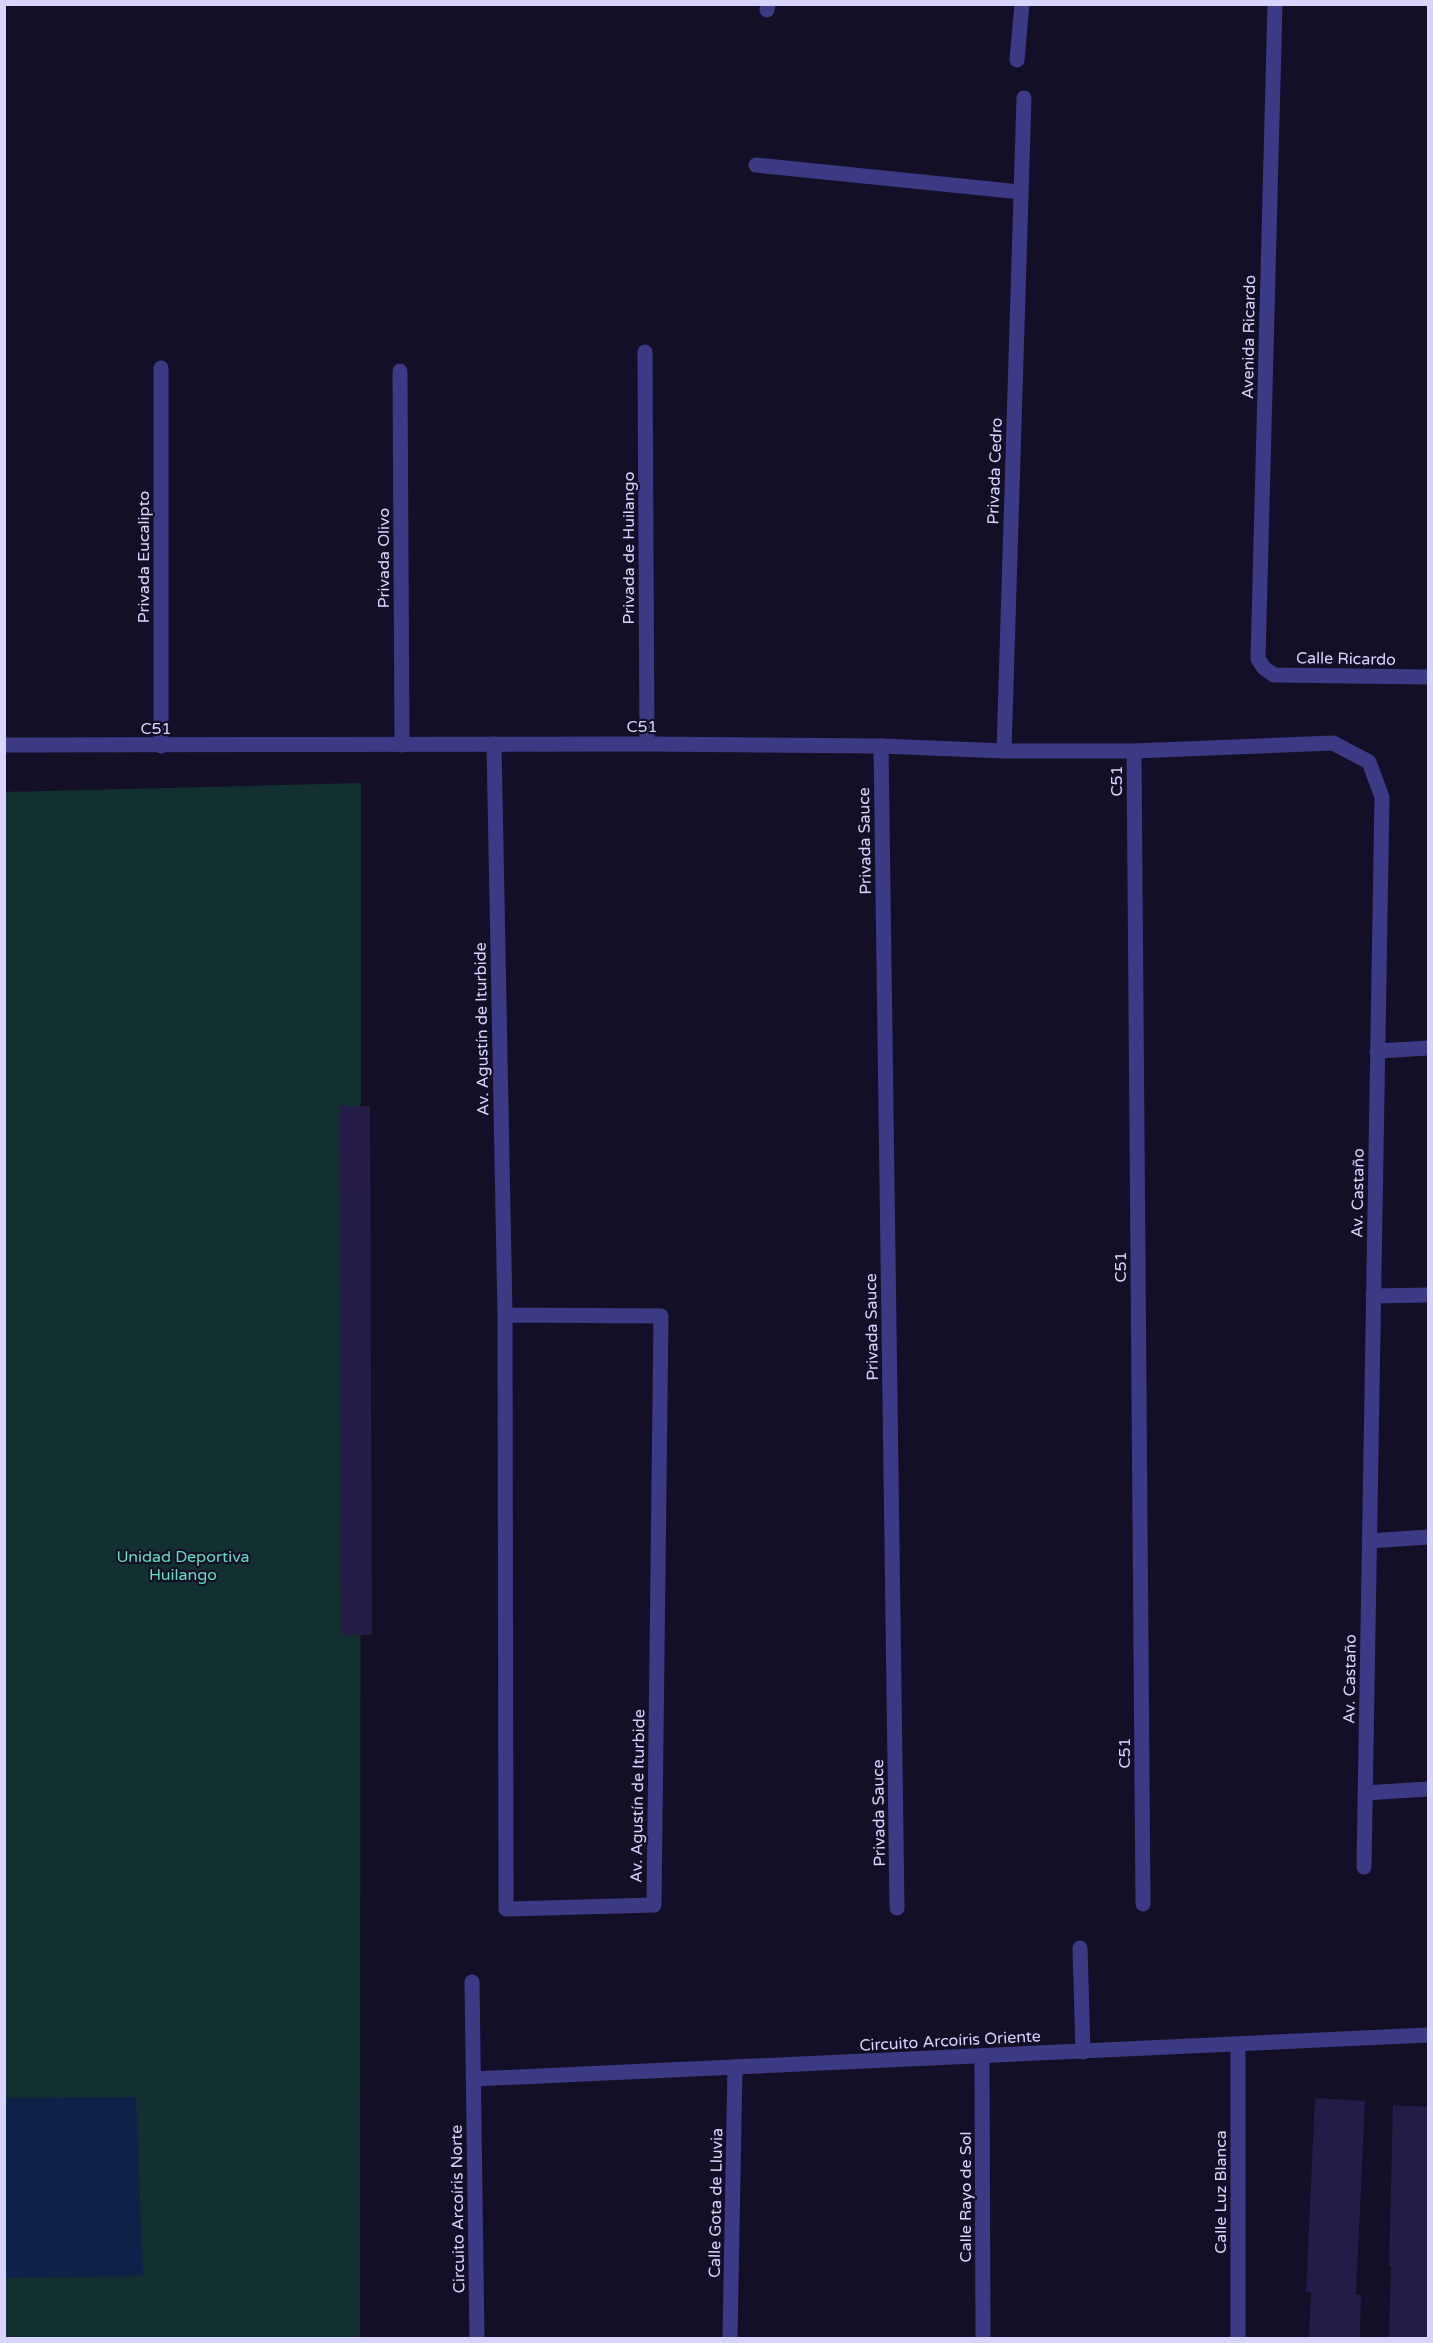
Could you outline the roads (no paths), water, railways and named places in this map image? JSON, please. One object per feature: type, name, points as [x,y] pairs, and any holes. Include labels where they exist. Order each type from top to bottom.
[{"type":"street","points":[[1017,60],[1022,4]]},
{"type":"street","name":"Avenida Ricardo","points":[[1264,668],[1258,658],[1275,4]]},
{"type":"street","name":"Privada Cedro","points":[[1004,751],[1024,98]]},
{"type":"street","points":[[756,165],[1020,192]]},
{"type":"street","name":"Privada de Huilango","points":[[645,352],[647,744]]},
{"type":"street","name":"Privada Eucalipto","points":[[161,368],[161,746]]},
{"type":"street","name":"Privada Olivo","points":[[400,371],[402,745]]},
{"type":"street","name":"Calle Ricardo","points":[[1264,668],[1274,675],[1428,677]]},
{"type":"street","name":"Av. Castaño","points":[[1134,751],[1333,742],[1369,762],[1382,797],[1364,1867]]},
{"type":"street","name":"Av. Agustín de Iturbide","points":[[494,744],[505,1315],[506,1909],[654,1905],[661,1316],[505,1315]]},
{"type":"street","name":"C51","points":[[4,745],[647,744],[881,746],[1004,751],[1134,751],[1143,1904]]},
{"type":"street","name":"Privada Sauce","points":[[881,746],[897,1908]]},
{"type":"street","points":[[1377,1051],[1428,1048]]},
{"type":"street","points":[[1373,1296],[1428,1295]]},
{"type":"street","points":[[1369,1541],[1428,1537]]},
{"type":"street","points":[[1365,1793],[1428,1789]]},
{"type":"street","points":[[1080,1948],[1083,2052]]},
{"type":"street","name":"Circuito Arcoíris Norte","points":[[472,1982],[477,2338]]},
{"type":"street","name":"Circuito Arcoíris Oriente","points":[[474,2079],[1428,2035]]},
{"type":"street","name":"Calle Luz Blanca","points":[[1238,2045],[1238,2338]]},
{"type":"street","name":"Calle Rayo de Sol","points":[[982,2056],[983,2338]]},
{"type":"street","name":"Calle Gota de Lluvia","points":[[730,2338],[735,2067]]},
{"type":"water","points":[[136,2097],[143,2276],[5,2278],[5,2098]]},
{"type":"park label","name":"Unidad Deportiva Huilango","points":[[183,1565]]}]
